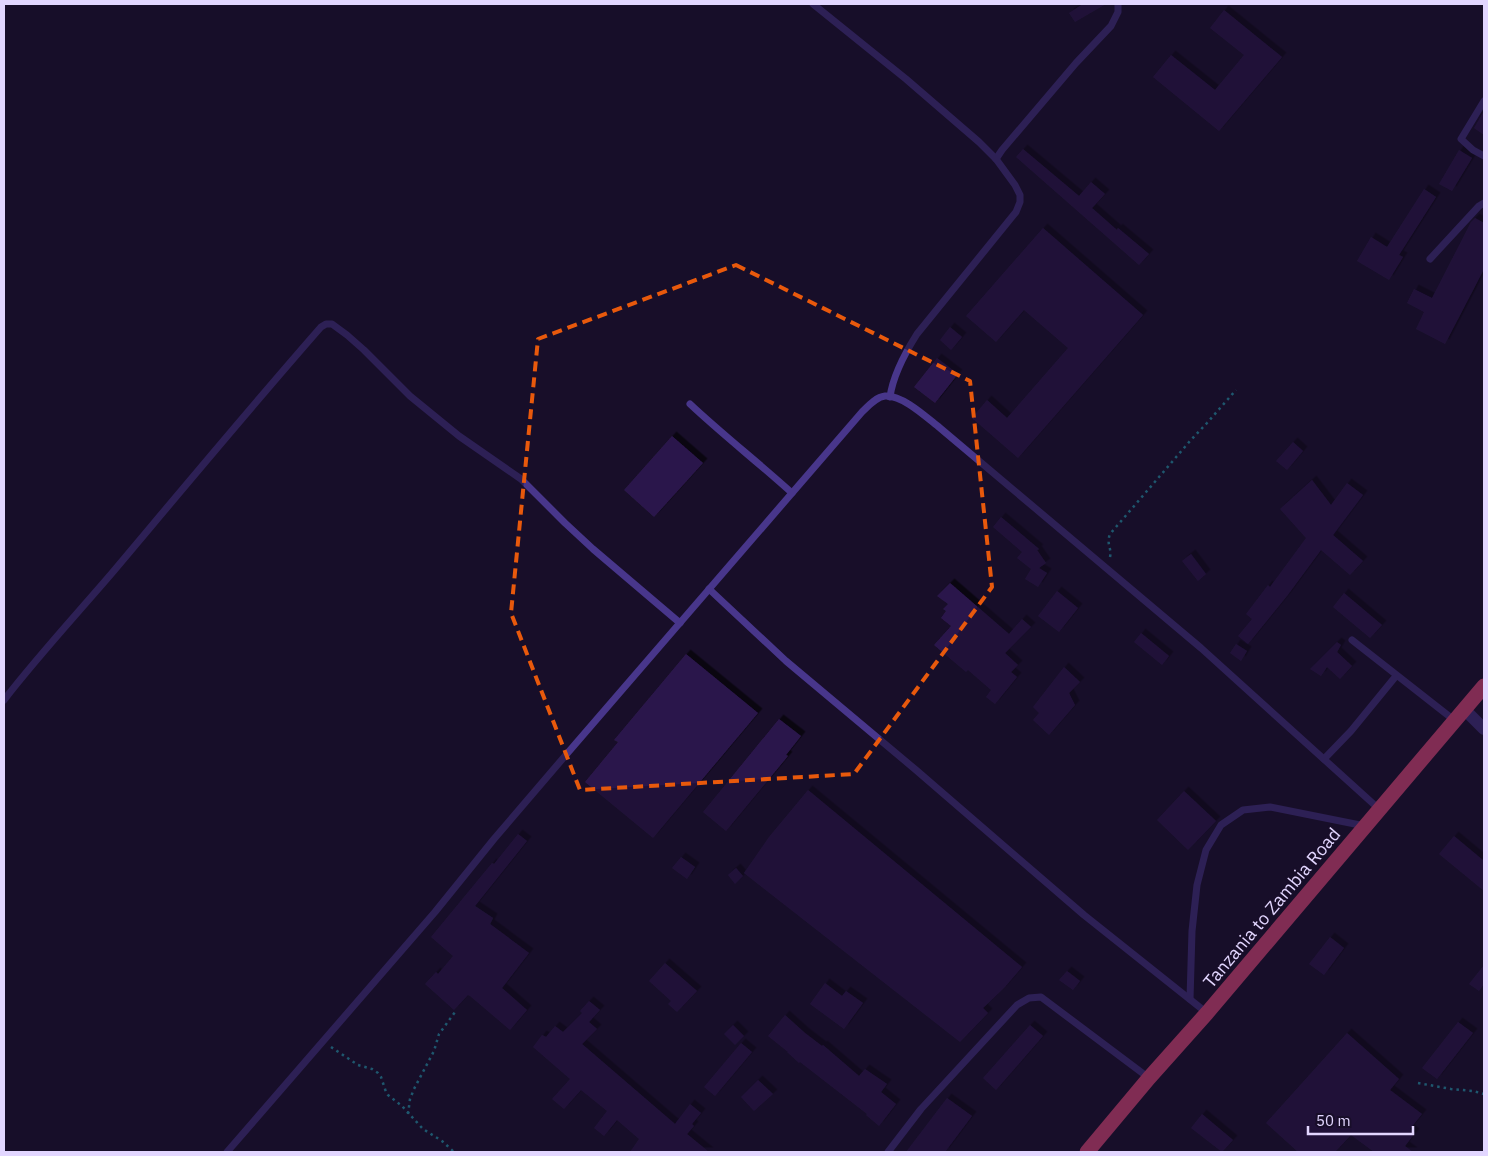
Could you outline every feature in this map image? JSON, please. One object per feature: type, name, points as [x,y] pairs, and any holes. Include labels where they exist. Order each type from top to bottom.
[{"type":"highway","name":"Tanzania to Zambia Road","points":[[1087,1152],[1149,1078],[1208,1013],[1484,686]]},
{"type":"street","points":[[1459,715],[1484,729]]},
{"type":"lane","points":[[813,4],[980,142],[996,159],[1020,195],[1020,202],[1016,212],[917,334],[894,380],[890,397]]},
{"type":"lane","points":[[996,159],[1076,62],[1111,26],[1118,12],[1118,4]]},
{"type":"lane","points":[[1484,101],[1462,139],[1473,150],[1484,156]]},
{"type":"lane","points":[[1430,259],[1479,206],[1484,203]]},
{"type":"lane","points":[[4,700],[232,428],[320,327],[326,324],[332,324],[347,335],[410,396],[439,421],[522,479],[586,543],[680,623]]},
{"type":"lane","points":[[227,1152],[435,912],[494,840],[862,412],[873,402],[885,396],[902,400],[940,428],[1201,648],[1380,810]]},
{"type":"lane","points":[[690,404],[792,493]]},
{"type":"lane","points":[[709,589],[786,661],[1084,915],[1208,1013]]},
{"type":"lane","points":[[1352,640],[1396,676],[1459,715]]},
{"type":"lane","points":[[1324,759],[1351,731],[1396,676]]},
{"type":"lane","points":[[1190,999],[1192,931],[1197,885],[1206,850],[1221,825],[1243,810],[1270,807],[1366,826]]},
{"type":"lane","points":[[888,1152],[921,1109],[997,1025],[1017,1005],[1029,998],[1041,997],[1149,1078]]},
{"type":"path","points":[[1106,568],[1111,556],[1108,542],[1110,534],[1236,390]]},
{"type":"path","points":[[408,1114],[410,1099],[434,1051],[439,1034],[455,1012]]},
{"type":"path","points":[[323,1042],[346,1059],[378,1073],[386,1092],[423,1129],[442,1141],[454,1152]]},
{"type":"path","points":[[1418,1083],[1451,1090],[1484,1093]]},
{"type":"highlighted area","points":[[736,265],[970,381],[992,587],[854,774],[580,790],[511,613],[538,339]]},
{"type":"building","points":[[1083,4],[1106,4],[1075,22],[1069,13]]},
{"type":"building","points":[[1224,10],[1282,57],[1219,131],[1153,77],[1171,55],[1215,90],[1244,55],[1210,28]]},
{"type":"building","points":[[1484,111],[1484,135],[1474,128]]},
{"type":"building","points":[[1023,149],[1079,196],[1091,182],[1105,194],[1092,208],[1149,254],[1139,265],[1016,157]]},
{"type":"building","points":[[1459,150],[1472,158],[1452,191],[1439,184]]},
{"type":"building","points":[[1424,189],[1436,197],[1399,255],[1403,257],[1389,280],[1357,261],[1371,237],[1387,247]]},
{"type":"building","points":[[1475,218],[1484,223],[1484,269],[1445,344],[1416,329],[1424,312],[1407,303],[1414,289],[1432,298],[1471,222]]},
{"type":"building","points":[[1043,228],[1143,315],[1018,458],[972,418],[987,400],[1007,418],[1068,348],[1024,310],[996,342],[966,316]]},
{"type":"building","points":[[950,327],[962,337],[951,350],[940,340]]},
{"type":"building","points":[[937,358],[958,374],[935,403],[914,387]]},
{"type":"building","points":[[672,436],[703,463],[654,517],[624,490]]},
{"type":"building","points":[[1293,442],[1303,451],[1287,470],[1276,461]]},
{"type":"building","points":[[1312,480],[1331,505],[1347,483],[1363,495],[1333,535],[1363,561],[1350,575],[1321,550],[1248,644],[1238,636],[1252,619],[1246,614],[1268,585],[1270,587],[1306,538],[1280,509]]},
{"type":"building","points":[[1001,517],[1039,549],[1037,550],[1046,563],[1039,568],[1047,573],[1038,587],[1025,579],[1031,569],[1017,558],[1022,552],[993,527]]},
{"type":"building","points":[[1191,554],[1206,574],[1198,581],[1182,561]]},
{"type":"building","points":[[950,583],[1009,634],[1022,619],[1031,627],[1005,653],[1018,665],[1011,672],[1017,677],[995,704],[986,697],[991,690],[934,645],[951,626],[941,618],[946,611],[943,609],[948,604],[937,596]]},
{"type":"building","points":[[1057,591],[1078,608],[1059,632],[1038,616]]},
{"type":"building","points":[[1344,593],[1382,625],[1370,638],[1333,607]]},
{"type":"building","points":[[1141,633],[1169,656],[1162,665],[1134,642]]},
{"type":"building","points":[[1337,642],[1341,645],[1337,652],[1352,666],[1340,679],[1327,667],[1321,676],[1310,669]]},
{"type":"building","points":[[1236,644],[1247,651],[1241,661],[1230,653]]},
{"type":"building","points":[[686,654],[758,713],[653,838],[585,782],[618,742],[614,740]]},
{"type":"building","points":[[1064,667],[1080,682],[1069,693],[1075,705],[1049,735],[1033,720],[1039,713],[1033,707]]},
{"type":"building","points":[[779,719],[801,736],[786,755],[788,756],[726,831],[703,812]]},
{"type":"building","points":[[808,790],[1022,967],[983,1008],[988,1013],[960,1042],[744,873],[769,837]]},
{"type":"building","points":[[1184,791],[1216,821],[1188,850],[1157,820]]},
{"type":"building","points":[[518,834],[527,841],[475,906],[493,918],[490,924],[529,953],[502,988],[527,1010],[510,1030],[470,996],[468,995],[454,1010],[425,984],[436,972],[438,974],[453,956],[431,937]]},
{"type":"building","points":[[1454,836],[1484,861],[1484,891],[1439,854]]},
{"type":"building","points":[[681,857],[695,867],[687,879],[672,868]]},
{"type":"building","points":[[736,868],[743,876],[735,884],[728,875]]},
{"type":"building","points":[[1330,937],[1344,948],[1324,975],[1309,964]]},
{"type":"building","points":[[665,963],[697,991],[677,1012],[668,1004],[671,1001],[649,981]]},
{"type":"building","points":[[1484,965],[1484,984],[1479,991],[1469,984]]},
{"type":"building","points":[[1067,971],[1080,981],[1073,990],[1059,980]]},
{"type":"building","points":[[825,983],[842,996],[846,991],[863,1003],[844,1029],[810,1004]]},
{"type":"building","points":[[589,1001],[600,1010],[589,1022],[597,1029],[582,1044],[675,1124],[690,1104],[701,1113],[687,1134],[709,1152],[630,1152],[639,1139],[617,1120],[604,1136],[594,1128],[607,1111],[581,1090],[564,1109],[552,1099],[570,1079],[533,1047],[542,1035],[546,1037],[555,1026],[563,1032],[582,1013],[580,1011]]},
{"type":"building","points":[[785,1015],[859,1076],[865,1069],[887,1084],[881,1092],[896,1104],[879,1126],[867,1114],[799,1063],[768,1036]]},
{"type":"building","points":[[1458,1022],[1473,1033],[1437,1079],[1422,1068]]},
{"type":"building","points":[[733,1025],[744,1036],[735,1045],[724,1034]]},
{"type":"building","points":[[1030,1025],[1043,1036],[996,1090],[983,1078]]},
{"type":"building","points":[[1347,1033],[1399,1079],[1390,1090],[1422,1114],[1410,1129],[1415,1133],[1405,1146],[1413,1152],[1374,1152],[1351,1135],[1335,1152],[1298,1152],[1266,1123]]},
{"type":"building","points":[[741,1043],[752,1052],[715,1096],[704,1087]]},
{"type":"building","points":[[758,1080],[773,1094],[754,1111],[741,1097]]},
{"type":"building","points":[[947,1098],[972,1116],[945,1152],[906,1152]]},
{"type":"building","points":[[1202,1114],[1233,1140],[1222,1152],[1191,1128]]}]
